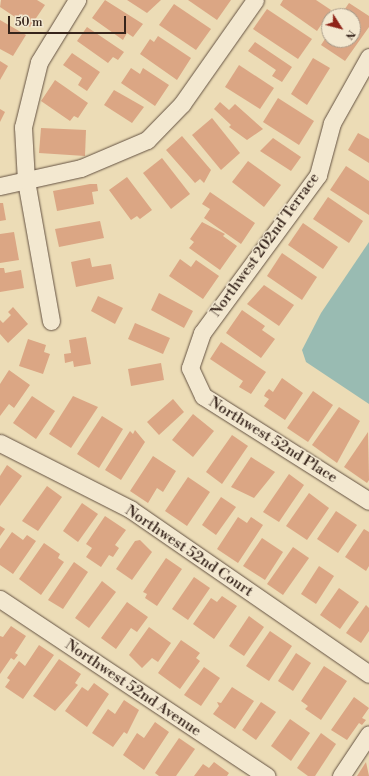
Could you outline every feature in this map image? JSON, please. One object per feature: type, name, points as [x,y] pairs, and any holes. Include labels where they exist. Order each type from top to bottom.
[{"type":"street","points":[[51,321],[26,181],[23,127],[39,62],[77,0]]},
{"type":"street","points":[[0,186],[81,168],[147,140],[182,104],[255,0]]},
{"type":"street","name":"Northwest 202nd Terrace","points":[[190,368],[202,333],[318,174],[332,122],[369,57]]},
{"type":"street","name":"Northwest 52nd Place","points":[[190,368],[203,396],[369,501]]},
{"type":"street","name":"Northwest 52nd Court","points":[[0,442],[130,509],[369,674]]},
{"type":"street","name":"Northwest 52nd Avenue","points":[[0,600],[266,776]]},
{"type":"street","points":[[341,776],[369,734]]},
{"type":"water","points":[[369,242],[369,404],[306,362],[302,350],[321,313]]},
{"type":"building","points":[[1,0],[37,0],[45,5],[30,27],[0,7]]},
{"type":"building","points":[[105,0],[143,24],[133,37],[127,33],[123,40],[92,18]]},
{"type":"building","points":[[127,0],[161,0],[147,13]]},
{"type":"building","points":[[188,0],[231,0],[217,20]]},
{"type":"building","points":[[283,0],[316,0],[328,8],[321,8],[321,25],[317,31],[280,5]]},
{"type":"building","points":[[349,3],[357,8],[346,8]]},
{"type":"building","points":[[174,4],[211,29],[196,50],[159,25]]},
{"type":"building","points":[[267,9],[312,39],[298,59],[253,29]]},
{"type":"building","points":[[361,11],[369,16],[369,27],[361,38]]},
{"type":"building","points":[[0,20],[26,35],[13,56],[0,49]]},
{"type":"building","points":[[87,27],[124,52],[118,60],[113,57],[108,63],[77,41]]},
{"type":"building","points":[[158,36],[191,58],[177,80],[140,54],[150,39],[154,42]]},
{"type":"building","points":[[255,42],[292,67],[282,82],[272,76],[276,70],[248,51]]},
{"type":"building","points":[[326,48],[354,48],[345,61]]},
{"type":"building","points":[[72,53],[100,72],[87,91],[78,85],[82,78],[63,65]]},
{"type":"building","points":[[313,58],[330,68],[307,105],[291,94]]},
{"type":"building","points":[[0,61],[8,66],[0,80]]},
{"type":"building","points":[[239,65],[274,88],[260,109],[225,87]]},
{"type":"building","points":[[131,68],[140,74],[143,68],[169,85],[155,106],[121,83]]},
{"type":"building","points":[[55,80],[88,103],[78,118],[74,116],[70,121],[41,101]]},
{"type":"building","points":[[114,90],[144,107],[132,123],[104,105]]},
{"type":"building","points":[[278,98],[314,121],[299,145],[263,122]]},
{"type":"building","points":[[220,102],[229,110],[235,104],[263,129],[247,140],[229,127],[231,125],[214,109]]},
{"type":"building","points":[[0,109],[5,112],[0,122]]},
{"type":"building","points":[[212,118],[240,153],[221,170],[192,135]]},
{"type":"building","points":[[41,128],[86,130],[85,156],[39,153]]},
{"type":"building","points":[[358,133],[369,139],[369,163],[348,150]]},
{"type":"building","points":[[182,136],[211,170],[204,183],[200,179],[195,183],[166,150]]},
{"type":"building","points":[[273,138],[301,157],[291,171],[260,151]]},
{"type":"building","points":[[162,158],[190,194],[171,209],[143,173]]},
{"type":"building","points":[[248,161],[281,185],[264,207],[232,182]]},
{"type":"building","points":[[346,166],[369,181],[369,215],[330,190]]},
{"type":"building","points":[[127,177],[152,210],[140,219],[137,216],[131,220],[109,190]]},
{"type":"building","points":[[97,184],[98,191],[92,192],[94,204],[57,211],[53,191]]},
{"type":"building","points":[[210,192],[255,223],[241,244],[204,218],[210,209],[202,204]]},
{"type":"building","points":[[328,197],[363,221],[349,243],[313,219]]},
{"type":"building","points":[[0,203],[3,203],[6,220],[0,221]]},
{"type":"building","points":[[100,221],[104,238],[59,247],[55,229]]},
{"type":"building","points":[[202,222],[225,234],[223,236],[237,246],[220,270],[189,248],[194,242],[190,239]]},
{"type":"building","points":[[303,223],[338,247],[323,269],[288,245]]},
{"type":"building","points":[[14,232],[19,260],[0,263],[0,234]]},
{"type":"building","points":[[282,253],[317,277],[302,300],[267,276]]},
{"type":"building","points":[[90,258],[92,267],[111,264],[114,279],[76,287],[71,262]]},
{"type":"building","points":[[180,259],[191,267],[196,260],[219,276],[203,299],[169,276]]},
{"type":"building","points":[[0,268],[4,268],[5,273],[21,270],[24,288],[0,292]]},
{"type":"building","points":[[264,285],[294,305],[279,326],[247,304]]},
{"type":"building","points":[[159,293],[193,311],[184,328],[151,310]]},
{"type":"building","points":[[98,296],[123,308],[115,324],[91,311]]},
{"type":"building","points":[[13,307],[28,324],[8,343],[0,334],[0,320],[3,323],[11,315],[8,312]]},
{"type":"building","points":[[242,310],[265,326],[262,330],[275,339],[261,358],[226,333]]},
{"type":"building","points":[[135,323],[170,338],[163,354],[128,339]]},
{"type":"building","points":[[86,337],[91,364],[74,367],[73,361],[65,363],[64,354],[71,353],[69,340]]},
{"type":"building","points":[[28,339],[46,345],[44,352],[50,354],[43,374],[19,366]]},
{"type":"building","points":[[221,342],[266,372],[251,394],[239,387],[243,381],[210,359]]},
{"type":"building","points":[[161,363],[164,380],[131,386],[128,369]]},
{"type":"building","points":[[9,370],[30,385],[14,408],[9,404],[0,416],[0,384]]},
{"type":"building","points":[[282,378],[303,393],[285,420],[264,406],[269,399],[264,396],[266,392],[269,389],[273,392]]},
{"type":"building","points":[[313,391],[333,405],[308,442],[287,428]]},
{"type":"building","points":[[32,396],[55,411],[36,439],[13,423]]},
{"type":"building","points":[[73,396],[98,407],[71,448],[49,434]]},
{"type":"building","points":[[173,399],[184,412],[159,435],[147,422]]},
{"type":"building","points":[[339,407],[360,421],[337,463],[312,445]]},
{"type":"building","points":[[193,414],[214,431],[193,457],[172,440]]},
{"type":"building","points":[[102,416],[123,429],[99,468],[77,454]]},
{"type":"building","points":[[135,430],[145,442],[121,480],[105,470],[130,431],[133,434]]},
{"type":"building","points":[[368,432],[369,480],[367,483],[344,467]]},
{"type":"building","points":[[232,435],[248,446],[222,484],[206,472]]},
{"type":"building","points":[[153,456],[176,471],[163,492],[157,488],[148,503],[130,491]]},
{"type":"building","points":[[251,457],[275,472],[254,498],[231,487]]},
{"type":"building","points":[[7,465],[22,476],[0,506],[0,476]]},
{"type":"building","points":[[289,474],[304,485],[279,522],[263,512]]},
{"type":"building","points":[[188,477],[210,492],[187,526],[165,511]]},
{"type":"building","points":[[47,486],[62,497],[38,531],[22,521]]},
{"type":"building","points":[[309,493],[329,508],[307,540],[286,526]]},
{"type":"building","points":[[221,497],[236,507],[216,535],[202,525]]},
{"type":"building","points":[[82,503],[98,514],[78,542],[63,531]]},
{"type":"building","points":[[336,511],[357,525],[338,553],[317,539]]},
{"type":"building","points":[[105,516],[126,530],[115,545],[119,548],[113,557],[109,555],[101,567],[86,557],[92,548],[86,544]]},
{"type":"building","points":[[238,517],[247,523],[251,517],[263,525],[238,563],[217,549]]},
{"type":"building","points":[[0,526],[5,529],[0,536]]},
{"type":"building","points":[[364,529],[369,532],[369,566],[366,571],[345,557]]},
{"type":"building","points":[[12,532],[23,540],[27,535],[36,541],[13,574],[0,565],[0,549]]},
{"type":"building","points":[[262,538],[283,552],[265,580],[243,566]]},
{"type":"building","points":[[140,540],[152,552],[132,580],[116,569],[135,541]]},
{"type":"building","points":[[44,543],[60,554],[58,558],[64,562],[41,595],[19,579]]},
{"type":"building","points":[[293,547],[309,558],[283,595],[267,584]]},
{"type":"building","points":[[166,558],[182,569],[157,606],[145,598],[147,594],[143,592]]},
{"type":"building","points":[[74,562],[88,572],[63,609],[48,600]]},
{"type":"building","points":[[319,566],[334,576],[316,604],[301,594]]},
{"type":"building","points":[[194,577],[210,588],[188,620],[172,609]]},
{"type":"building","points":[[102,581],[116,592],[89,628],[75,618]]},
{"type":"building","points":[[339,588],[359,602],[340,629],[320,615]]},
{"type":"building","points":[[222,596],[237,606],[214,639],[193,624],[211,598],[217,602]]},
{"type":"building","points":[[127,602],[148,617],[137,632],[131,628],[116,649],[101,638]]},
{"type":"building","points":[[366,605],[369,608],[369,631],[361,643],[346,633]]},
{"type":"building","points":[[249,616],[264,627],[244,656],[229,646]]},
{"type":"building","points":[[11,626],[26,636],[15,653],[18,655],[14,660],[11,658],[0,674],[0,636],[3,637]]},
{"type":"building","points":[[149,627],[171,643],[158,662],[152,658],[142,668],[129,655]]},
{"type":"building","points":[[270,631],[292,646],[269,681],[246,666]]},
{"type":"building","points":[[181,640],[200,653],[196,658],[200,661],[180,689],[158,673]]},
{"type":"building","points":[[39,645],[54,655],[23,699],[5,687],[10,680],[7,678],[19,661],[25,666]]},
{"type":"building","points":[[296,653],[311,663],[293,691],[278,681]]},
{"type":"building","points":[[59,659],[81,674],[75,683],[78,685],[55,711],[33,696]]},
{"type":"building","points":[[324,666],[347,681],[321,720],[305,709],[308,706],[301,701]]},
{"type":"building","points":[[204,667],[220,678],[201,706],[184,695]]},
{"type":"building","points":[[94,683],[109,694],[87,727],[65,711],[82,687],[88,691]]},
{"type":"building","points":[[232,687],[254,701],[235,729],[213,714],[219,706],[217,702],[221,703]]},
{"type":"building","points":[[354,697],[369,708],[362,718],[366,720],[362,725],[359,723],[347,740],[331,730]]},
{"type":"building","points":[[124,700],[139,710],[127,734],[124,732],[113,747],[92,733],[108,709],[115,714]]},
{"type":"building","points":[[261,702],[276,712],[256,740],[242,730]]},
{"type":"building","points":[[290,719],[310,733],[291,761],[271,746]]},
{"type":"building","points":[[155,722],[169,732],[144,770],[123,755],[137,733],[144,738]]},
{"type":"building","points":[[321,733],[336,744],[315,776],[308,776],[297,768]]},
{"type":"building","points":[[179,738],[195,749],[176,776],[159,776],[155,773]]},
{"type":"building","points":[[214,762],[229,773],[227,776],[194,776],[203,764],[209,768]]},
{"type":"building","points":[[366,762],[369,776],[357,776]]}]
